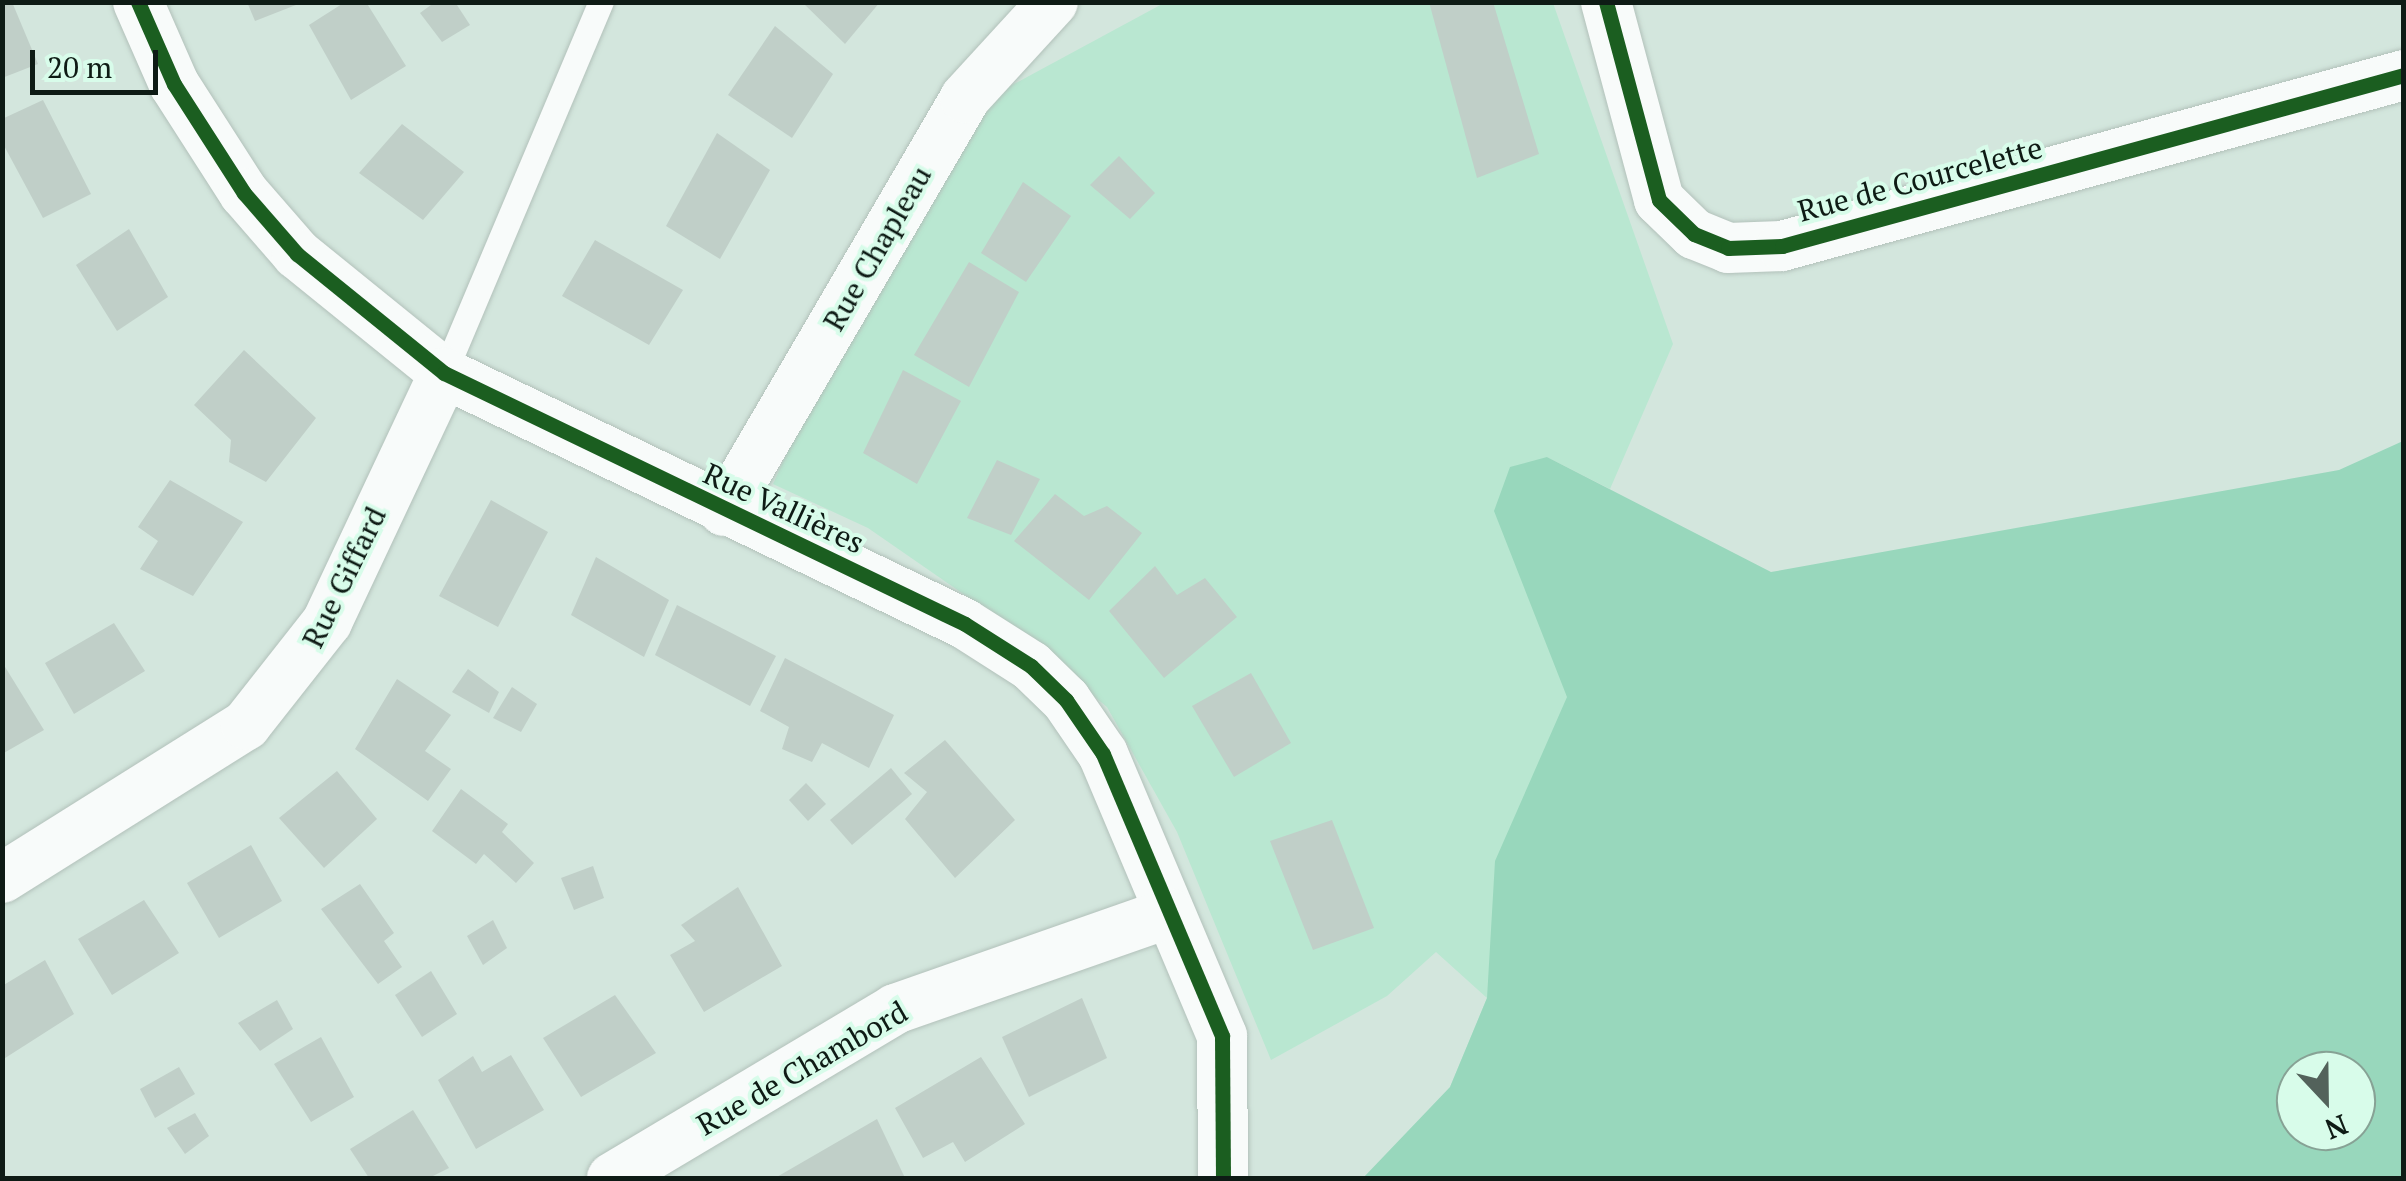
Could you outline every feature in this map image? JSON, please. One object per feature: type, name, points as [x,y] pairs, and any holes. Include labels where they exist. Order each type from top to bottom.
[{"type":"street","name":"Rue Vallières","points":[[138,2],[174,84],[244,193],[297,254],[444,372],[724,511],[965,624],[1031,666],[1066,700],[1102,754],[1222,1036],[1223,1178]]},
{"type":"street","name":"Rue Chapleau","points":[[724,511],[965,98],[1053,2]]},
{"type":"street","name":"Rue de Courcelette","points":[[1606,2],[1659,200],[1694,234],[1728,248],[1782,246],[2404,75]]},
{"type":"street","name":"Rue Giffard","points":[[2,878],[246,726],[327,622],[444,372]]},
{"type":"street","name":"Rue de Chambord","points":[[612,1178],[896,1010],[1169,912]]},
{"type":"lane","points":[[444,372],[602,2]]},
{"type":"green space","points":[[1164,3],[1553,3],[1673,344],[1610,489],[1547,457],[1671,930],[1450,1087],[1487,998],[1436,952],[1387,996],[1271,1060],[1177,832],[1107,707],[998,618],[868,528],[773,484],[823,372],[988,98]]},
{"type":"green space","points":[[2403,441],[2403,1178],[1363,1178],[1450,1087],[1487,998],[1495,861],[1567,697],[1494,511],[1510,467],[1547,457],[1771,572],[2339,470]]},
{"type":"building","points":[[2,2],[12,2],[38,64],[2,78]]},
{"type":"building","points":[[247,2],[301,2],[301,3],[255,21]]},
{"type":"building","points":[[345,2],[366,2],[406,66],[351,100],[309,25]]},
{"type":"building","points":[[435,2],[455,2],[470,25],[442,42],[420,13]]},
{"type":"building","points":[[802,2],[880,2],[845,44]]},
{"type":"building","points":[[1429,2],[1493,2],[1539,154],[1477,178]]},
{"type":"building","points":[[775,26],[833,74],[792,138],[728,95]]},
{"type":"building","points":[[43,100],[91,194],[43,218],[2,142],[2,119]]},
{"type":"building","points":[[402,124],[464,172],[423,220],[359,173]]},
{"type":"building","points":[[717,133],[770,170],[720,259],[666,226]]},
{"type":"building","points":[[1119,156],[1155,193],[1130,219],[1090,185]]},
{"type":"building","points":[[1023,182],[1071,216],[1026,282],[981,253]]},
{"type":"building","points":[[129,229],[168,297],[117,331],[76,265]]},
{"type":"building","points":[[595,240],[683,290],[649,345],[562,296]]},
{"type":"building","points":[[969,262],[1019,292],[969,387],[914,355]]},
{"type":"building","points":[[244,350],[316,418],[266,482],[229,462],[231,440],[194,405]]},
{"type":"building","points":[[903,370],[961,401],[917,484],[863,453]]},
{"type":"building","points":[[997,460],[1040,479],[1011,535],[967,518]]},
{"type":"building","points":[[170,480],[243,522],[193,596],[140,569],[158,541],[138,527]]},
{"type":"building","points":[[1055,494],[1084,516],[1107,506],[1142,533],[1089,600],[1014,541]]},
{"type":"building","points":[[491,500],[548,532],[498,627],[439,596]]},
{"type":"building","points":[[596,557],[669,600],[644,657],[571,615]]},
{"type":"building","points":[[1155,566],[1177,595],[1205,578],[1237,617],[1164,678],[1109,611]]},
{"type":"building","points":[[677,605],[776,656],[750,706],[655,655]]},
{"type":"building","points":[[114,623],[145,671],[74,714],[45,663]]},
{"type":"building","points":[[785,658],[894,715],[869,768],[822,743],[812,762],[782,749],[789,727],[760,711]]},
{"type":"building","points":[[2,662],[44,730],[2,754]]},
{"type":"building","points":[[468,669],[499,692],[489,713],[452,692]]},
{"type":"building","points":[[1251,673],[1291,743],[1234,777],[1192,706]]},
{"type":"building","points":[[397,679],[451,715],[425,751],[451,769],[428,801],[355,749]]},
{"type":"building","points":[[512,687],[537,704],[521,732],[493,718]]},
{"type":"building","points":[[945,740],[1015,820],[955,878],[905,819],[927,792],[904,773]]},
{"type":"building","points":[[891,768],[912,794],[852,845],[830,820]]},
{"type":"building","points":[[337,771],[377,819],[324,868],[279,818]]},
{"type":"building","points":[[806,783],[826,804],[808,821],[789,800]]},
{"type":"building","points":[[461,789],[508,824],[502,832],[534,863],[516,883],[484,854],[476,864],[432,831]]},
{"type":"building","points":[[1332,820],[1374,928],[1313,950],[1270,841]]},
{"type":"building","points":[[251,845],[282,901],[219,938],[187,883]]},
{"type":"building","points":[[593,866],[604,898],[574,910],[561,878]]},
{"type":"building","points":[[360,884],[394,933],[384,941],[402,967],[378,984],[321,909]]},
{"type":"building","points":[[738,887],[782,966],[704,1012],[670,955],[695,941],[681,925]]},
{"type":"building","points":[[144,900],[179,953],[112,995],[78,939]]},
{"type":"building","points":[[493,920],[507,948],[483,965],[467,936]]},
{"type":"building","points":[[45,960],[74,1014],[2,1060],[2,986]]},
{"type":"building","points":[[431,971],[457,1014],[422,1037],[395,995]]},
{"type":"building","points":[[615,995],[656,1053],[581,1097],[543,1038]]},
{"type":"building","points":[[1082,998],[1107,1058],[1029,1097],[1002,1037]]},
{"type":"building","points":[[277,1000],[293,1029],[260,1051],[238,1023]]},
{"type":"building","points":[[321,1037],[354,1097],[311,1122],[274,1064]]},
{"type":"building","points":[[511,1055],[544,1110],[476,1149],[438,1080],[473,1056],[482,1072]]},
{"type":"building","points":[[981,1057],[1025,1124],[965,1162],[953,1142],[923,1158],[895,1108]]},
{"type":"building","points":[[179,1067],[195,1094],[155,1118],[140,1089]]},
{"type":"building","points":[[413,1110],[449,1168],[429,1178],[369,1178],[350,1149]]},
{"type":"building","points":[[195,1113],[209,1136],[185,1154],[167,1128]]},
{"type":"building","points":[[877,1119],[905,1178],[775,1178]]},
{"type":"cycle path","points":[[138,2],[174,84],[244,193],[297,254],[444,373],[965,624],[1031,666],[1066,700],[1103,754],[1222,1036],[1223,1178]]},
{"type":"cycle path","points":[[1606,2],[1659,200],[1694,234],[1728,248],[1782,246],[2404,75]]}]
